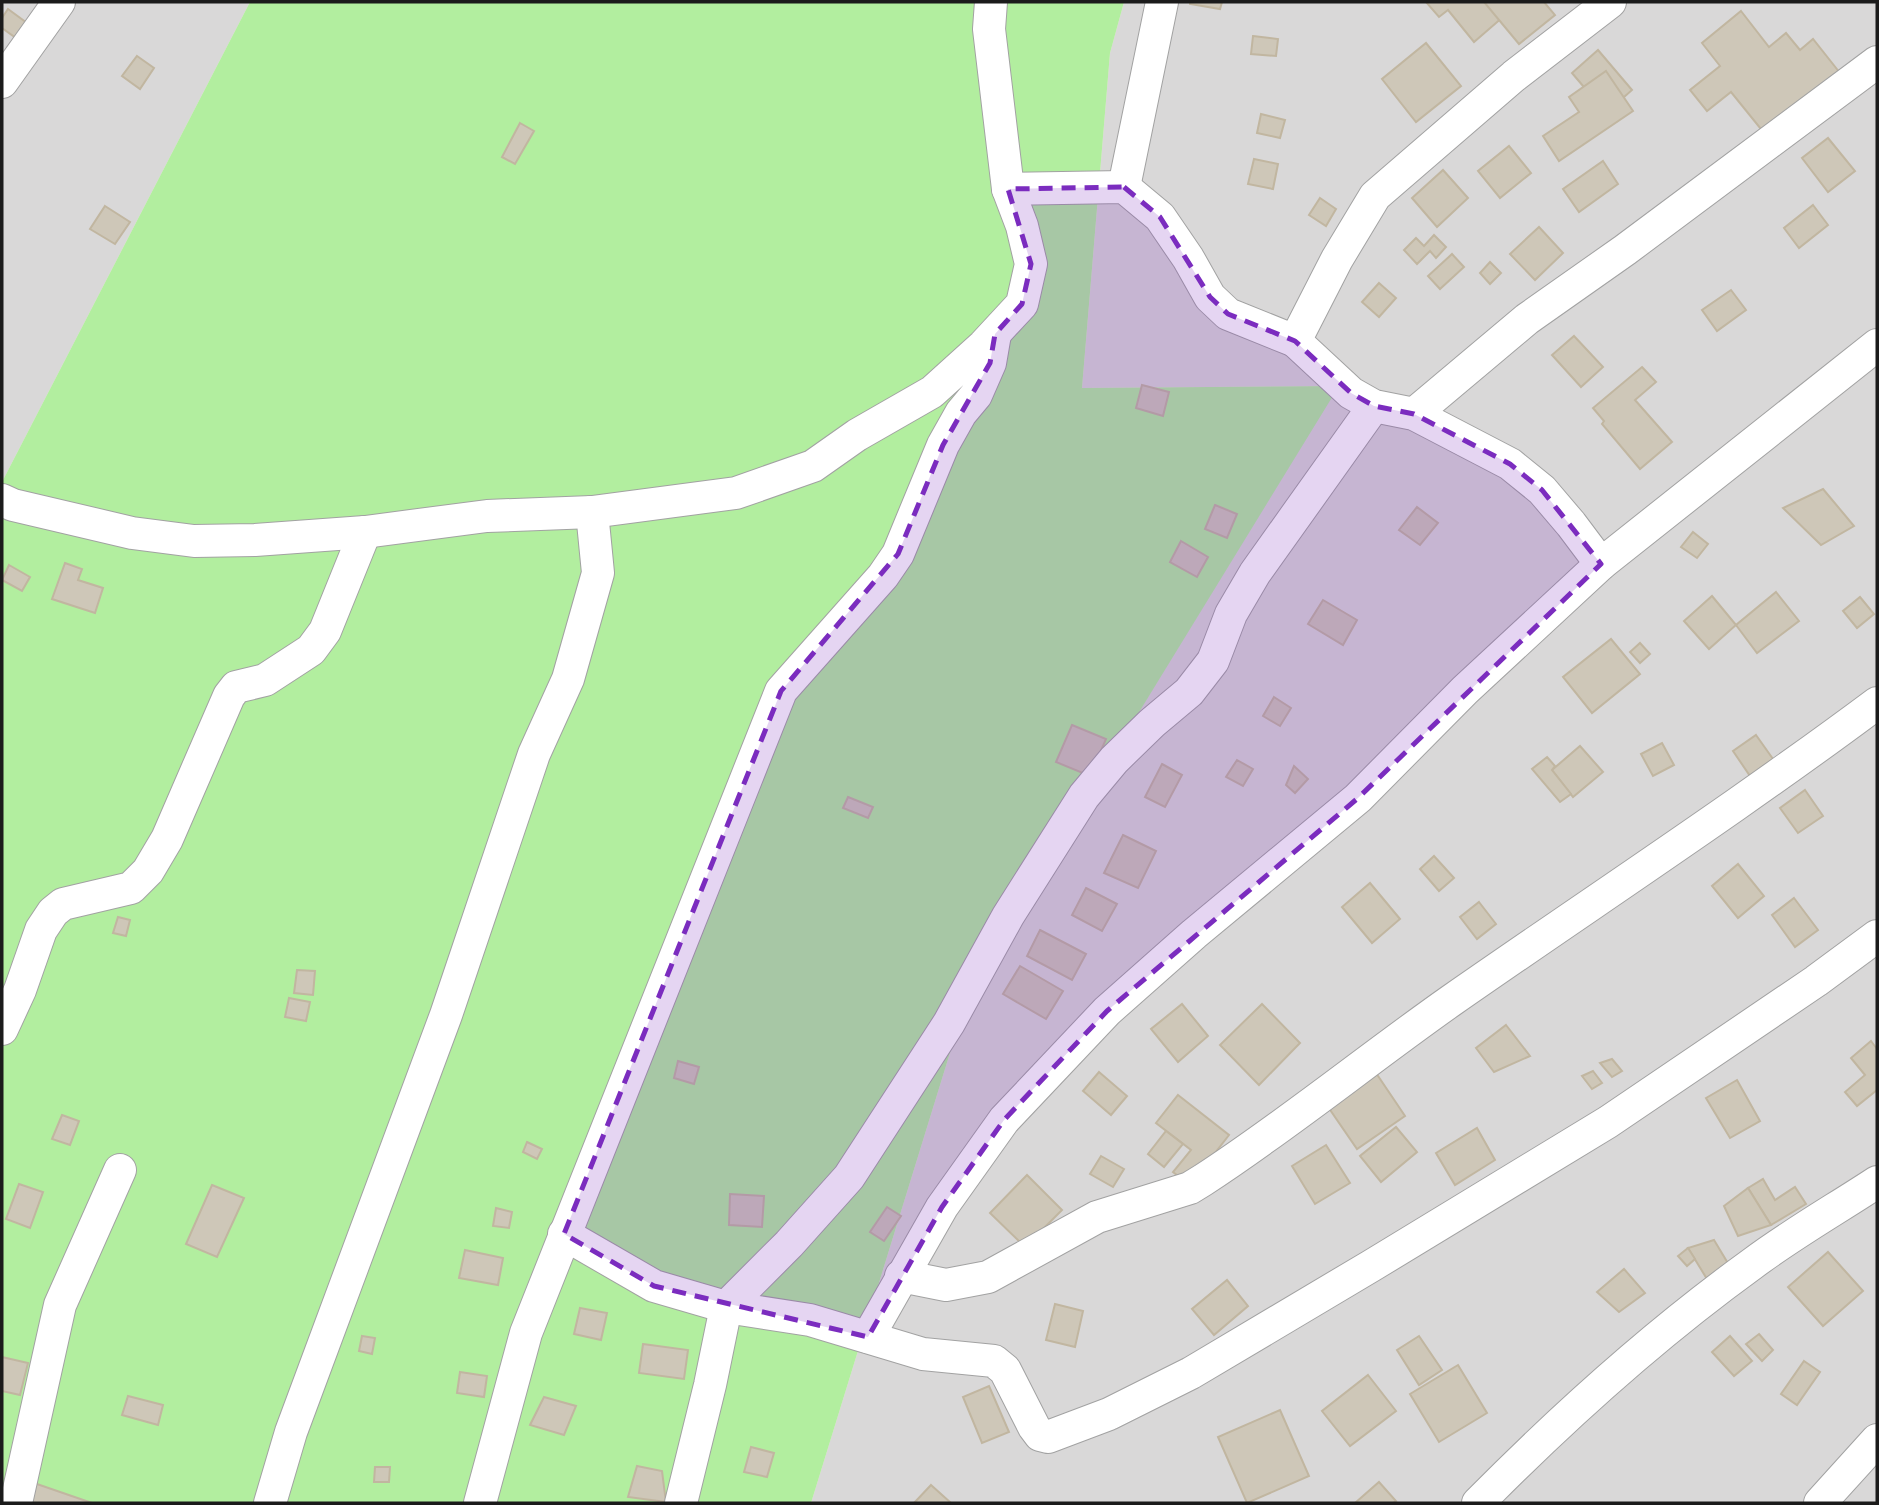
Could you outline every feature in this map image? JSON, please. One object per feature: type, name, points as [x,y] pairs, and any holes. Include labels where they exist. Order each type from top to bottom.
[{"type":"street","points":[[2,82],[59,2]]},
{"type":"street","points":[[2,500],[24,508],[132,533],[194,541],[255,540],[365,532],[487,516],[592,512],[736,493],[813,466],[857,435],[932,392],[995,334],[1022,304],[1031,264],[1022,226],[1007,189],[989,29],[991,2]]},
{"type":"street","points":[[1124,187],[1162,2]]},
{"type":"street","points":[[1295,341],[1375,196],[1514,76],[1610,2]]},
{"type":"street","points":[[1414,414],[1527,319],[1625,250],[1877,62]]},
{"type":"street","points":[[1007,189],[1124,187],[1160,217],[1210,296],[1228,314],[1295,341],[1351,393],[1374,406],[1414,414],[1510,464],[1542,490],[1601,564]]},
{"type":"street","points":[[480,1503],[526,1333],[781,691],[883,576],[898,554],[943,445],[981,384],[990,363],[995,334]]},
{"type":"street","points":[[868,1337],[942,1207],[1004,1120],[1107,1011],[1194,933],[1358,799],[1465,690],[1601,564],[1877,345]]},
{"type":"street","points":[[688,1497],[726,1307],[789,1244],[849,1177],[949,1023],[1008,916],[1084,796],[1114,760],[1189,692],[1213,661],[1231,614],[1255,573],[1374,406]]},
{"type":"street","points":[[270,1503],[291,1432],[446,1015],[534,754],[568,679],[598,573],[592,512]]},
{"type":"street","points":[[2,1029],[20,990],[41,930],[53,912],[63,904],[131,888],[148,871],[167,839],[229,696],[236,687],[265,680],[311,650],[324,631],[365,532]]},
{"type":"street","points":[[901,1276],[946,1285],[988,1277],[1097,1217],[1190,1188],[1294,1117],[1373,1056],[1799,761],[1877,703]]},
{"type":"street","points":[[564,1234],[654,1286],[726,1307],[810,1320],[923,1354],[994,1361],[1005,1370],[1034,1427],[1040,1434],[1048,1437],[1109,1414],[1191,1373],[1608,1122],[1816,981],[1877,936]]},
{"type":"street","points":[[16,1503],[13,1464],[60,1305],[120,1170]]},
{"type":"street","points":[[1478,1503],[1518,1462],[1654,1339],[1753,1262],[1877,1182]]},
{"type":"street","points":[[1820,1503],[1877,1440]]},
{"type":"highlighted area","points":[[1124,187],[1160,217],[1210,297],[1228,314],[1295,341],[1351,393],[1374,406],[1414,414],[1510,464],[1542,490],[1601,564],[1358,798],[1107,1011],[1004,1120],[942,1207],[868,1337],[654,1286],[564,1234],[781,691],[898,554],[943,445],[990,363],[995,334],[1022,304],[1031,264],[1008,189]]},
{"type":"shaded area","points":[[2,2],[250,2],[2,482]]},
{"type":"shaded area","points":[[1124,2],[1877,2],[1877,1503],[811,1503],[970,988],[1338,386],[1082,388],[1110,53]]},
{"type":"green space","points":[[250,2],[1124,2],[1110,53],[1082,388],[1339,386],[970,988],[811,1503],[2,1503],[2,482]]},
{"type":"building","points":[[1190,2],[1222,2],[1220,9]]},
{"type":"building","points":[[1426,2],[1490,2],[1503,17],[1474,42],[1448,10],[1439,17]]},
{"type":"building","points":[[1484,2],[1544,2],[1555,15],[1519,44]]},
{"type":"building","points":[[8,9],[27,23],[16,38],[2,28],[2,18]]},
{"type":"building","points":[[1741,11],[1769,47],[1786,33],[1800,50],[1813,39],[1840,73],[1765,134],[1731,92],[1707,111],[1690,90],[1720,66],[1702,43]]},
{"type":"building","points":[[1253,36],[1278,39],[1276,56],[1251,54]]},
{"type":"building","points":[[1426,43],[1461,86],[1416,122],[1382,79]]},
{"type":"building","points":[[1598,50],[1632,90],[1606,113],[1572,73]]},
{"type":"building","points":[[137,56],[154,68],[140,89],[122,76]]},
{"type":"building","points":[[1606,71],[1633,111],[1559,161],[1543,136],[1579,112],[1569,97]]},
{"type":"building","points":[[1261,114],[1285,120],[1280,138],[1257,133]]},
{"type":"building","points":[[520,123],[534,131],[515,164],[502,157]]},
{"type":"building","points":[[1828,138],[1855,171],[1828,192],[1802,158]]},
{"type":"building","points":[[1509,146],[1531,173],[1500,198],[1478,171]]},
{"type":"building","points":[[1254,159],[1278,164],[1273,189],[1248,184]]},
{"type":"building","points":[[1603,161],[1618,184],[1579,212],[1563,189]]},
{"type":"building","points":[[1443,170],[1468,198],[1437,227],[1412,198]]},
{"type":"building","points":[[1320,198],[1336,209],[1326,226],[1309,215]]},
{"type":"building","points":[[1813,205],[1828,225],[1799,248],[1784,228]]},
{"type":"building","points":[[105,206],[130,222],[115,244],[90,229]]},
{"type":"building","points":[[1539,227],[1563,253],[1535,280],[1510,254]]},
{"type":"building","points":[[1434,235],[1446,247],[1436,258],[1430,251],[1417,264],[1404,250],[1416,238],[1424,246]]},
{"type":"building","points":[[1452,254],[1464,267],[1440,289],[1428,276]]},
{"type":"building","points":[[1490,262],[1501,273],[1490,284],[1480,273]]},
{"type":"building","points":[[1379,283],[1396,298],[1379,317],[1362,302]]},
{"type":"building","points":[[1731,290],[1746,310],[1717,331],[1702,310]]},
{"type":"building","points":[[1574,336],[1603,367],[1581,387],[1552,355]]},
{"type":"building","points":[[1642,367],[1656,382],[1635,400],[1672,442],[1640,469],[1602,424],[1604,421],[1593,408]]},
{"type":"building","points":[[1142,385],[1169,392],[1163,416],[1136,408]]},
{"type":"building","points":[[1823,489],[1854,526],[1821,545],[1783,508]]},
{"type":"building","points":[[1215,505],[1237,514],[1227,538],[1205,529]]},
{"type":"building","points":[[1417,507],[1438,523],[1420,545],[1399,530]]},
{"type":"building","points":[[1693,532],[1708,544],[1697,558],[1681,547]]},
{"type":"building","points":[[1181,541],[1208,557],[1197,577],[1170,562]]},
{"type":"building","points":[[65,563],[82,569],[78,580],[103,588],[95,613],[52,599]]},
{"type":"building","points":[[9,565],[30,577],[22,591],[2,580]]},
{"type":"building","points":[[1776,592],[1799,621],[1757,653],[1736,625]]},
{"type":"building","points":[[1712,596],[1736,625],[1709,649],[1684,621]]},
{"type":"building","points":[[1860,597],[1874,614],[1857,628],[1843,611]]},
{"type":"building","points":[[1323,600],[1357,620],[1343,645],[1308,624]]},
{"type":"building","points":[[1611,639],[1640,674],[1592,713],[1563,677]]},
{"type":"building","points":[[1640,643],[1650,654],[1640,663],[1630,652]]},
{"type":"building","points":[[1274,697],[1291,708],[1280,726],[1263,716]]},
{"type":"building","points":[[1072,725],[1106,739],[1090,776],[1056,762]]},
{"type":"building","points":[[1756,735],[1773,759],[1750,776],[1733,751]]},
{"type":"building","points":[[1662,743],[1674,765],[1653,776],[1641,754]]},
{"type":"building","points":[[1580,746],[1603,772],[1573,797],[1552,770]]},
{"type":"building","points":[[1547,757],[1555,766],[1552,770],[1571,794],[1560,802],[1532,769]]},
{"type":"building","points":[[1237,760],[1253,769],[1243,786],[1226,777]]},
{"type":"building","points":[[1162,764],[1182,775],[1165,807],[1145,797]]},
{"type":"building","points":[[1294,766],[1308,779],[1295,793],[1286,785]]},
{"type":"building","points":[[1805,790],[1823,816],[1798,833],[1780,808]]},
{"type":"building","points":[[848,797],[873,807],[868,818],[843,808]]},
{"type":"building","points":[[1123,835],[1156,851],[1138,888],[1104,873]]},
{"type":"building","points":[[1434,856],[1454,878],[1439,891],[1420,869]]},
{"type":"building","points":[[1738,864],[1764,896],[1738,918],[1712,886]]},
{"type":"building","points":[[1370,883],[1400,919],[1372,943],[1342,907]]},
{"type":"building","points":[[1086,888],[1117,904],[1102,931],[1072,915]]},
{"type":"building","points":[[1794,898],[1818,930],[1795,947],[1772,915]]},
{"type":"building","points":[[1479,902],[1496,924],[1477,939],[1460,917]]},
{"type":"building","points":[[118,917],[130,920],[126,936],[113,933]]},
{"type":"building","points":[[1040,930],[1086,954],[1072,980],[1027,956]]},
{"type":"building","points":[[1020,966],[1063,991],[1046,1019],[1003,994]]},
{"type":"building","points":[[297,970],[315,971],[313,995],[294,993]]},
{"type":"building","points":[[289,998],[310,1002],[306,1021],[285,1017]]},
{"type":"building","points":[[1182,1004],[1208,1036],[1178,1062],[1151,1029]]},
{"type":"building","points":[[1262,1004],[1300,1043],[1259,1085],[1220,1045]]},
{"type":"building","points":[[1506,1025],[1530,1056],[1494,1072],[1476,1048]]},
{"type":"building","points":[[1871,1041],[1877,1049],[1877,1090],[1857,1106],[1845,1092],[1865,1075],[1851,1058]]},
{"type":"building","points":[[1612,1059],[1622,1071],[1612,1077],[1600,1063]]},
{"type":"building","points":[[678,1061],[699,1067],[694,1084],[674,1078]]},
{"type":"building","points":[[1372,1067],[1405,1116],[1357,1149],[1324,1101]]},
{"type":"building","points":[[1593,1071],[1602,1083],[1592,1089],[1582,1076]]},
{"type":"building","points":[[1099,1072],[1127,1096],[1111,1115],[1083,1091]]},
{"type":"building","points":[[1737,1080],[1760,1121],[1730,1138],[1706,1098]]},
{"type":"building","points":[[1178,1095],[1229,1135],[1190,1185],[1173,1172],[1191,1150],[1156,1123]]},
{"type":"building","points":[[62,1115],[79,1121],[70,1145],[52,1139]]},
{"type":"building","points":[[1396,1127],[1417,1152],[1381,1182],[1360,1156]]},
{"type":"building","points":[[1477,1128],[1495,1160],[1455,1185],[1436,1153]]},
{"type":"building","points":[[1166,1131],[1183,1144],[1164,1167],[1148,1154]]},
{"type":"building","points":[[527,1142],[542,1149],[537,1159],[523,1152]]},
{"type":"building","points":[[1326,1145],[1350,1183],[1315,1204],[1292,1166]]},
{"type":"building","points":[[1101,1156],[1124,1169],[1113,1187],[1090,1174]]},
{"type":"building","points":[[1027,1175],[1062,1210],[1025,1247],[990,1213]]},
{"type":"building","points":[[1763,1179],[1775,1200],[1795,1187],[1806,1204],[1771,1225],[1748,1188]]},
{"type":"building","points":[[19,1184],[43,1192],[30,1228],[6,1219]]},
{"type":"building","points":[[212,1185],[244,1198],[217,1257],[186,1244]]},
{"type":"building","points":[[1748,1188],[1771,1225],[1738,1236],[1724,1206]]},
{"type":"building","points":[[730,1194],[764,1196],[762,1227],[729,1225]]},
{"type":"building","points":[[887,1207],[901,1216],[884,1241],[870,1232]]},
{"type":"building","points":[[496,1208],[512,1212],[509,1228],[493,1226]]},
{"type":"building","points":[[1714,1240],[1729,1265],[1707,1279],[1688,1248]]},
{"type":"building","points":[[1688,1248],[1695,1259],[1687,1266],[1678,1256]]},
{"type":"building","points":[[465,1250],[503,1258],[498,1285],[459,1278]]},
{"type":"building","points":[[1828,1252],[1863,1291],[1823,1326],[1788,1287]]},
{"type":"building","points":[[1624,1269],[1645,1293],[1619,1312],[1597,1292]]},
{"type":"building","points":[[1227,1280],[1248,1306],[1214,1335],[1192,1309]]},
{"type":"building","points":[[1055,1304],[1083,1311],[1075,1347],[1046,1340]]},
{"type":"building","points":[[580,1308],[607,1313],[601,1340],[574,1334]]},
{"type":"building","points":[[1759,1334],[1773,1350],[1762,1361],[1746,1344]]},
{"type":"building","points":[[362,1336],[375,1338],[372,1354],[359,1351]]},
{"type":"building","points":[[1419,1336],[1442,1370],[1419,1385],[1397,1350]]},
{"type":"building","points":[[1730,1336],[1752,1361],[1734,1376],[1712,1352]]},
{"type":"building","points":[[643,1344],[688,1350],[684,1379],[639,1373]]},
{"type":"building","points":[[2,1357],[28,1363],[20,1395],[2,1391]]},
{"type":"building","points":[[1804,1361],[1820,1372],[1797,1405],[1781,1394]]},
{"type":"building","points":[[1458,1365],[1487,1413],[1439,1442],[1410,1394]]},
{"type":"building","points":[[460,1372],[487,1376],[484,1397],[457,1393]]},
{"type":"building","points":[[1368,1375],[1396,1411],[1350,1446],[1322,1411]]},
{"type":"building","points":[[989,1386],[1009,1432],[982,1443],[963,1397]]},
{"type":"building","points":[[128,1396],[163,1405],[158,1425],[122,1415]]},
{"type":"building","points":[[544,1397],[576,1406],[564,1435],[530,1425]]},
{"type":"building","points":[[1280,1410],[1309,1476],[1247,1503],[1218,1437]]},
{"type":"building","points":[[751,1447],[774,1453],[767,1477],[744,1472]]},
{"type":"building","points":[[637,1466],[662,1471],[666,1502],[628,1497]]},
{"type":"building","points":[[375,1467],[390,1467],[389,1482],[374,1482]]},
{"type":"building","points":[[1379,1482],[1396,1501],[1355,1503]]},
{"type":"building","points":[[34,1483],[92,1503],[27,1503]]},
{"type":"building","points":[[931,1485],[951,1503],[914,1503]]}]
